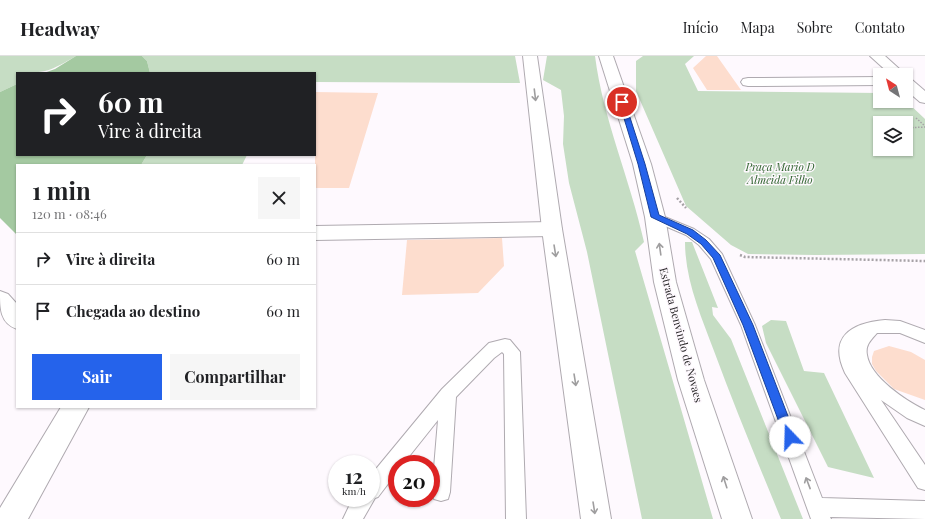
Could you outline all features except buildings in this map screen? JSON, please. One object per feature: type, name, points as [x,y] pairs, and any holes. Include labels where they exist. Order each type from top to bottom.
[{"type":"street","points":[[530,56],[552,229],[596,519]]},
{"type":"street","name":"Estrada Benvindo de Novaes","points":[[608,56],[642,164],[655,217],[665,282],[687,365],[737,519]]},
{"type":"street","points":[[878,56],[891,68]]},
{"type":"street","points":[[748,82],[873,81]]},
{"type":"street","points":[[913,88],[925,98]]},
{"type":"street","points":[[316,233],[552,229]]},
{"type":"street","points":[[0,300],[16,319]]},
{"type":"street","points":[[11,519],[75,408]]},
{"type":"lane","points":[[655,217],[690,232],[704,242],[716,257],[748,325],[819,513],[925,511]]},
{"type":"lane","points":[[925,330],[903,324],[884,324],[870,329],[861,338],[858,350],[863,366],[874,383],[891,400],[925,418]]},
{"type":"lane","points":[[925,337],[912,331],[891,326],[859,330],[850,340],[846,352],[850,368],[925,481]]},
{"type":"lane","points":[[380,479],[448,394],[494,348],[505,345],[511,349],[516,519]]},
{"type":"lane","points":[[441,492],[448,394]]},
{"type":"lane","points":[[353,519],[358,507]]},
{"type":"path","points":[[913,128],[925,127]]},
{"type":"path","points":[[674,195],[690,213]]},
{"type":"path","points":[[739,254],[745,257],[925,261]]},
{"type":"green space","points":[[0,56],[76,56],[54,68],[42,72],[16,72],[16,84],[0,92]]},
{"type":"green space","points":[[76,56],[142,56],[147,61],[150,72],[47,72],[55,69]]},
{"type":"green space","points":[[142,56],[515,56],[520,83],[316,82],[316,72],[150,72],[147,61]]},
{"type":"green space","points":[[547,56],[595,56],[610,126],[632,195],[644,242],[635,251],[713,519],[642,519],[587,252],[569,183],[563,144],[564,116],[561,90],[543,80]]},
{"type":"green space","name":"Praça Mario D Almeida Filho","points":[[643,56],[694,56],[685,64],[698,91],[873,93],[873,108],[913,108],[925,119],[925,254],[748,254],[731,245],[686,206],[636,91],[636,61]]},
{"type":"green space","points":[[16,84],[16,156],[146,156],[142,164],[16,164],[16,234],[0,218],[0,92]]},
{"type":"green space","points":[[146,156],[246,156],[242,164],[142,164]]},
{"type":"green space","points":[[685,242],[692,242],[718,308],[712,307],[713,315],[731,339],[803,519],[781,519],[738,414],[699,311],[688,270]]},
{"type":"green space","points":[[771,320],[786,321],[804,371],[824,373],[874,478],[828,467],[766,343],[762,326]]},
{"type":"route","points":[[622,102],[642,164],[655,217],[690,232],[704,242],[716,257],[748,325],[790,437]]}]
